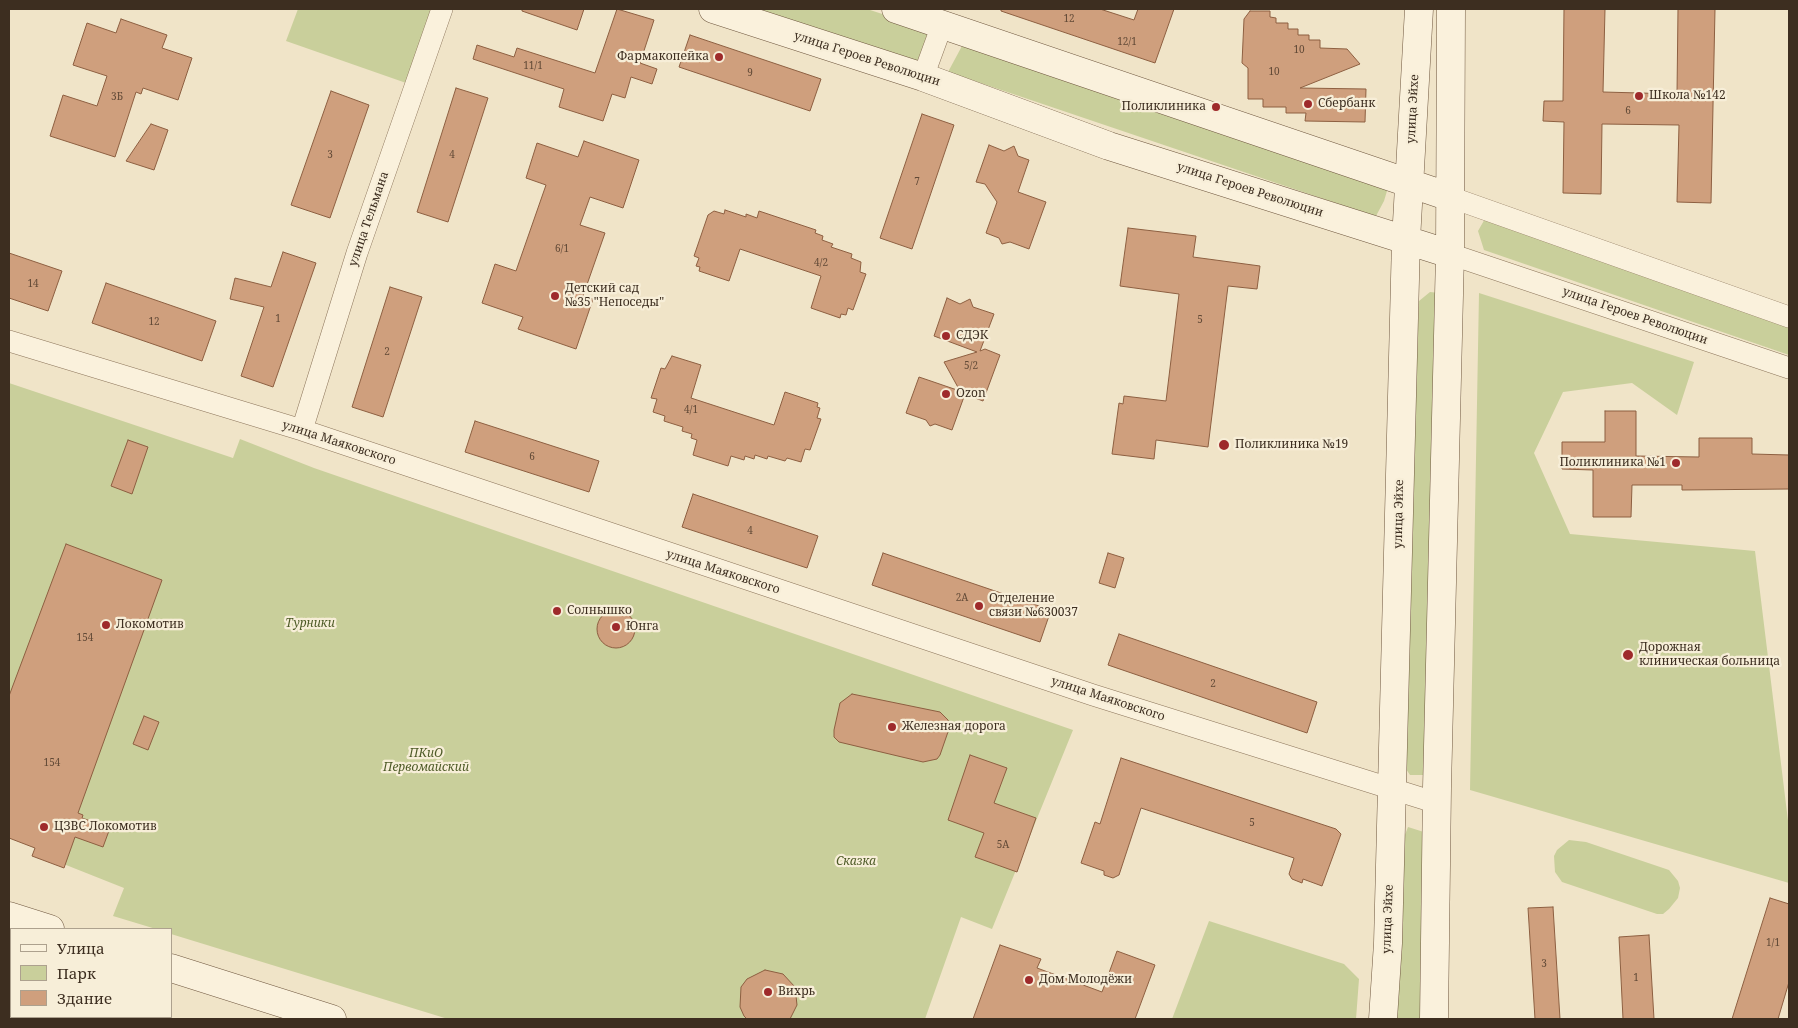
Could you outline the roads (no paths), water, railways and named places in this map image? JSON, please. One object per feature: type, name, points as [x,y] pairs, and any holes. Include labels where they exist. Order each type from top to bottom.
[{"type":"main road","name":"улица Героев Революции","points":[[713,9],[924,77],[1109,146],[1450,254]]},
{"type":"main road","points":[[896,9],[1450,197]]},
{"type":"main road","name":"улица Эйхе","points":[[1383,1019],[1392,790],[1406,240],[1419,9]]},
{"type":"main road","points":[[1434,1019],[1450,254],[1451,9]]},
{"type":"main road","points":[[9,916],[47,928]]},
{"type":"main road","points":[[172,968],[332,1019]]},
{"type":"street","name":"улица Тельмана","points":[[302,430],[357,253],[442,9]]},
{"type":"street","points":[[924,77],[942,25]]},
{"type":"street","points":[[1450,197],[1789,317]]},
{"type":"street","name":"улица Героев Революции","points":[[1450,254],[1789,368]]},
{"type":"street","name":"улица Маяковского","points":[[9,341],[302,430],[961,651],[1392,790],[1438,803]]},
{"type":"place","name":"Фармакопейка","points":[[719,57]]},
{"type":"place","name":"Школа №142","points":[[1639,96]]},
{"type":"place","name":"Сбербанк","points":[[1308,104]]},
{"type":"place","name":"Поликлиника","points":[[1216,107]]},
{"type":"place","name":"Детский сад №35 \"Непоседы\"","points":[[555,296]]},
{"type":"place","name":"СДЭК","points":[[946,336]]},
{"type":"place","name":"Ozon","points":[[946,394]]},
{"type":"place","name":"Поликлиника №19","points":[[1224,445]]},
{"type":"place","name":"Поликлиника №1","points":[[1676,463]]},
{"type":"place","name":"Отделение связи №630037","points":[[979,606]]},
{"type":"place","name":"Солнышко","points":[[557,611]]},
{"type":"place","name":"Локомотив","points":[[106,625]]},
{"type":"place","name":"Юнга","points":[[616,627]]},
{"type":"place","name":"Дорожная клиническая больница","points":[[1628,655]]},
{"type":"place","name":"Железная дорога","points":[[892,727]]},
{"type":"place","name":"ЦЗВС Локомотив","points":[[44,827]]},
{"type":"place","name":"Дом Молодёжи","points":[[1029,980]]},
{"type":"place","name":"Вихрь","points":[[768,992]]},
{"type":"park label","name":"Турники","points":[[310,624]]},
{"type":"park label","name":"ПКиО Первомайский","points":[[426,761]]},
{"type":"park label","name":"Сказка","points":[[856,862]]}]
